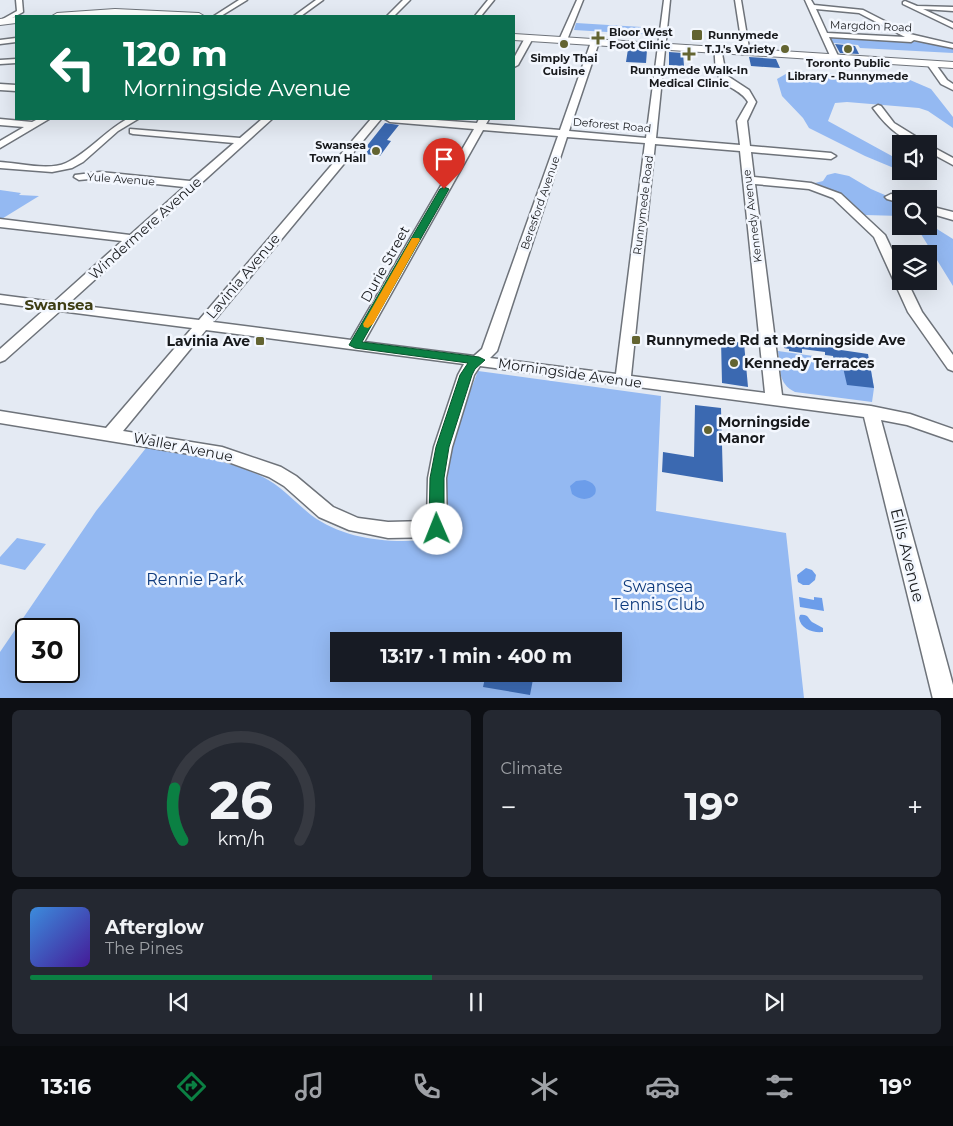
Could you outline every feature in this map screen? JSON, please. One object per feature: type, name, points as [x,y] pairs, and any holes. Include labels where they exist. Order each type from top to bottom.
[{"type":"main road","points":[[122,12],[140,3]]},
{"type":"main road","points":[[73,15],[122,12],[180,15]]},
{"type":"main road","points":[[2,22],[15,20]]},
{"type":"main road","points":[[515,37],[953,65]]},
{"type":"street","points":[[2,22],[20,12],[19,0]]},
{"type":"street","points":[[219,15],[244,0]]},
{"type":"street","points":[[298,15],[320,0]]},
{"type":"street","points":[[391,15],[407,0]]},
{"type":"street","points":[[479,15],[491,0]]},
{"type":"street","points":[[563,40],[580,0]]},
{"type":"street","name":"Runnymede Road","points":[[623,380],[668,0]]},
{"type":"street","points":[[738,0],[747,52]]},
{"type":"street","points":[[904,3],[953,26]]},
{"type":"street","points":[[810,4],[835,58]]},
{"type":"street","points":[[810,4],[861,11],[903,34],[953,46]]},
{"type":"street","points":[[913,7],[953,9]]},
{"type":"street","name":"Margdon Road","points":[[824,35],[900,40],[917,38]]},
{"type":"street","points":[[515,62],[529,38]]},
{"type":"street","points":[[0,42],[15,40]]},
{"type":"street","name":"Beresford Avenue","points":[[437,529],[437,478],[443,447],[466,375],[470,367],[489,351],[595,42]]},
{"type":"street","name":"Kennedy Avenue","points":[[718,50],[722,74],[729,82],[746,92],[752,102],[742,121],[774,399]]},
{"type":"street","points":[[0,62],[15,61]]},
{"type":"street","points":[[930,64],[944,82],[953,87]]},
{"type":"street","points":[[0,87],[15,88]]},
{"type":"street","points":[[878,108],[891,125],[908,135]]},
{"type":"street","points":[[0,144],[42,120]]},
{"type":"street","points":[[0,165],[52,169],[68,166],[79,160],[115,129],[131,120]]},
{"type":"street","name":"Windermere Avenue","points":[[0,358],[266,120]]},
{"type":"street","name":"Lavinia Avenue","points":[[111,434],[375,120]]},
{"type":"street","name":"Deforest Road","points":[[413,120],[482,123],[564,134],[831,156]]},
{"type":"street","points":[[0,122],[33,126]]},
{"type":"street","name":"Durie Street","points":[[355,345],[482,123]]},
{"type":"street","points":[[133,131],[242,141]]},
{"type":"street","points":[[937,153],[953,162]]},
{"type":"street","name":"Yule Avenue","points":[[79,177],[100,175],[193,185]]},
{"type":"street","points":[[748,180],[811,186],[836,196],[879,235],[915,312],[953,366]]},
{"type":"street","points":[[937,211],[953,216]]},
{"type":"street","points":[[0,223],[132,239]]},
{"type":"street","name":"Morningside Avenue","points":[[0,299],[871,412],[910,420],[953,435]]},
{"type":"street","name":"Ellis Avenue","points":[[871,412],[945,698]]},
{"type":"street","name":"Waller Avenue","points":[[0,417],[196,448],[260,465],[290,481],[326,512],[356,525],[388,530],[437,529]]},
{"type":"green space","points":[[576,23],[658,28],[657,35],[574,30]]},
{"type":"green space","points":[[831,38],[932,43],[953,48],[953,53],[860,48],[858,45],[833,43]]},
{"type":"green space","points":[[791,71],[852,75],[868,72],[903,77],[931,89],[953,117],[953,128],[928,111],[919,108],[847,102],[835,103],[828,121],[892,156],[892,167],[809,128],[803,118],[782,96],[777,79]]},
{"type":"green space","points":[[835,173],[849,176],[871,189],[892,198],[892,216],[865,215],[838,192],[815,183],[823,181],[827,175]]},
{"type":"green space","points":[[0,190],[21,193],[19,195],[39,196],[0,220]]},
{"type":"green space","points":[[937,229],[953,239],[953,286],[937,260],[937,245],[928,245],[922,235],[937,235]]},
{"type":"green space","points":[[778,351],[870,364],[874,388],[872,402],[795,392],[783,380]]},
{"type":"green space","name":"Rennie Park","points":[[478,371],[661,396],[656,511],[786,533],[804,698],[0,698],[0,652],[15,630],[15,683],[80,683],[80,618],[23,618],[96,511],[146,448],[221,461],[249,471],[276,485],[311,515],[326,525],[343,532],[379,540],[417,541],[453,536],[447,499],[447,486],[450,457],[457,428]]},
{"type":"green space","points":[[17,538],[46,544],[25,570],[0,564],[0,557]]},
{"type":"shaded area","points":[[585,480],[594,485],[596,489],[595,494],[590,498],[578,498],[572,494],[570,486],[576,481]]},
{"type":"shaded area","points":[[806,568],[812,570],[816,575],[815,580],[809,585],[803,585],[798,582],[797,575]]},
{"type":"shaded area","points":[[799,597],[814,600],[814,597],[822,598],[824,611],[800,607]]},
{"type":"shaded area","points":[[800,615],[807,616],[812,622],[823,628],[823,632],[815,632],[805,628],[800,622]]},
{"type":"building","name":"Toronto Public Library - Runnymede","points":[[835,44],[855,46],[859,54],[840,53]]},
{"type":"building","points":[[628,49],[647,50],[646,63],[626,62]]},
{"type":"building","points":[[669,52],[683,53],[684,66],[669,65]]},
{"type":"building","points":[[749,57],[776,59],[780,68],[751,66]]},
{"type":"building","points":[[385,123],[399,125],[387,140],[391,141],[380,156],[365,154],[370,148],[366,147]]},
{"type":"building","points":[[783,336],[839,344],[841,350],[868,354],[874,388],[847,385],[842,363],[834,362],[833,356],[825,355],[825,352],[802,349],[802,353],[789,351],[789,349],[784,348]]},
{"type":"building","name":"Kennedy Terraces","points":[[721,340],[744,343],[748,387],[722,383]]},
{"type":"building","name":"Morningside Manor","points":[[695,405],[721,408],[723,482],[662,472],[663,452],[694,457]]},
{"type":"building","points":[[484,682],[532,682],[530,695],[483,687]]},
{"type":"slow traffic","points":[[368,324],[415,240]]},
{"type":"place","name":"Runnymede","points":[[697,35]]},
{"type":"place","name":"Bloor West Foot Clinic","points":[[598,38]]},
{"type":"place","name":"Simply Thai Cuisine","points":[[564,44]]},
{"type":"place","name":"T.J.'s Variety","points":[[785,49]]},
{"type":"place","name":"Toronto Public Library - Runnymede","points":[[848,49]]},
{"type":"place","name":"Runnymede Walk-In Medical Clinic","points":[[689,54]]},
{"type":"place","name":"Swansea Town Hall","points":[[376,151]]},
{"type":"place","name":"Runnymede Rd at Morningside Ave","points":[[636,340]]},
{"type":"place","name":"Lavinia Ave","points":[[260,341]]},
{"type":"place","name":"Kennedy Terraces","points":[[734,363]]},
{"type":"place","name":"Morningside Manor","points":[[708,430]]},
{"type":"district","name":"Swansea","points":[[59,305]]},
{"type":"route","points":[[437,529],[437,478],[443,447],[466,375],[470,367],[479,360],[355,345],[444,189]]},
{"type":"park label","name":"Swansea Tennis Club","points":[[658,595]]}]
